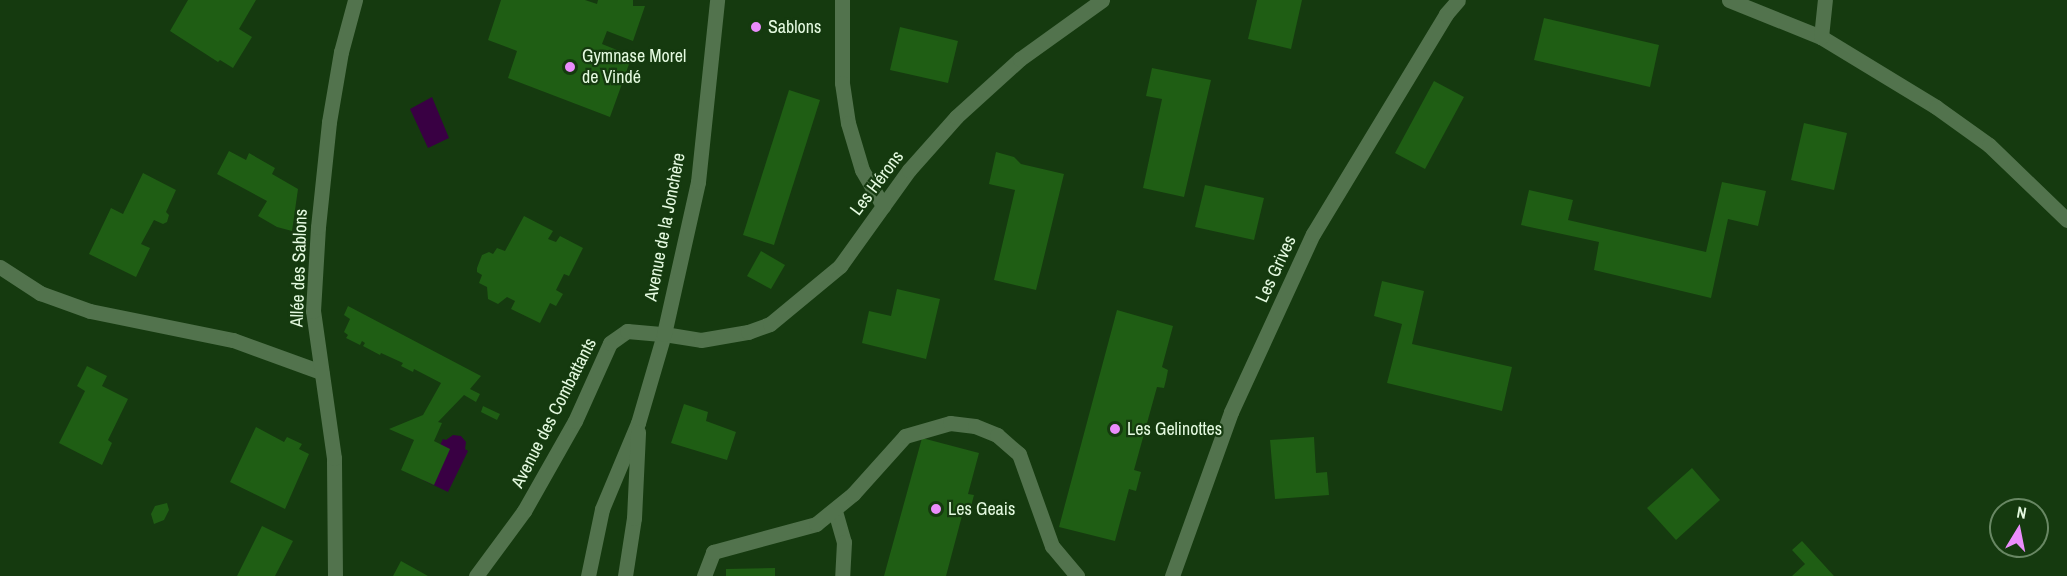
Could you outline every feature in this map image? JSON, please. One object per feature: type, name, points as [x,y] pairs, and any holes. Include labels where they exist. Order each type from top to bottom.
[{"type":"street","name":"Allée des Sablons","points":[[335,576],[334,458],[313,311],[318,227],[329,122],[341,52],[355,0]]},
{"type":"street","name":"Avenue de la Jonchère","points":[[588,576],[602,509],[638,423],[664,334],[698,182],[717,0]]},
{"type":"street","points":[[842,0],[842,83],[848,123],[862,170],[884,206]]},
{"type":"street","name":"Les Hérons","points":[[664,334],[701,340],[748,332],[770,324],[840,266],[909,170],[956,117],[1020,59],[1102,0]]},
{"type":"street","name":"Les Grives","points":[[1172,576],[1231,412],[1314,234],[1446,14],[1458,0]]},
{"type":"street","points":[[1729,0],[1821,37],[1936,107],[1989,145],[2067,220]]},
{"type":"street","points":[[1821,37],[1825,0]]},
{"type":"street","points":[[0,267],[40,293],[90,311],[232,340],[321,372]]},
{"type":"street","name":"Avenue des Combattants","points":[[476,576],[524,511],[575,421],[610,343],[627,331],[664,334]]},
{"type":"street","name":"Avenue de la Jonchère","points":[[625,576],[634,518],[638,423]]},
{"type":"street","points":[[704,576],[713,552],[816,524],[835,511],[869,479],[905,436],[950,423],[975,426],[998,435],[1019,454],[1052,546],[1077,576]]},
{"type":"street","points":[[835,511],[844,542],[842,576]]},
{"type":"shaded area","points":[[432,97],[449,138],[428,148],[410,109]]},
{"type":"shaded area","points":[[453,435],[461,436],[466,442],[465,449],[468,451],[448,492],[423,480],[443,439],[446,440]]},
{"type":"building","points":[[188,0],[256,0],[239,29],[252,37],[233,68],[220,60],[218,62],[170,31]]},
{"type":"building","name":"Gymnase Morel de Vindé","points":[[501,0],[585,0],[597,4],[598,0],[633,0],[633,6],[645,6],[633,41],[607,31],[602,44],[632,56],[610,117],[508,78],[517,51],[488,40]]},
{"type":"building","points":[[1257,0],[1302,0],[1291,49],[1248,39]]},
{"type":"building","points":[[1544,18],[1659,45],[1650,87],[1534,60]]},
{"type":"building","points":[[900,27],[958,41],[948,83],[890,70]]},
{"type":"building","points":[[1152,68],[1211,80],[1184,197],[1143,188],[1162,99],[1146,96]]},
{"type":"building","points":[[1434,81],[1464,97],[1425,169],[1395,153]]},
{"type":"building","points":[[789,90],[820,100],[774,245],[743,235]]},
{"type":"building","points":[[1804,123],[1847,133],[1834,190],[1791,180]]},
{"type":"building","points":[[229,151],[246,160],[249,153],[275,168],[272,174],[298,189],[292,231],[277,227],[258,216],[267,201],[217,174]]},
{"type":"building","points":[[996,152],[1014,157],[1021,164],[1064,174],[1036,290],[994,280],[1015,190],[989,184]]},
{"type":"building","points":[[143,173],[176,190],[166,212],[169,215],[167,222],[163,224],[154,220],[141,244],[150,248],[136,277],[89,254],[111,208],[123,214]]},
{"type":"building","points":[[1722,182],[1766,191],[1758,226],[1728,219],[1711,298],[1594,270],[1599,242],[1521,225],[1529,190],[1573,200],[1568,220],[1706,252]]},
{"type":"building","points":[[1205,185],[1264,198],[1254,240],[1195,227]]},
{"type":"building","points":[[524,216],[553,231],[548,239],[556,242],[560,236],[583,248],[569,276],[564,274],[556,290],[563,294],[556,306],[550,303],[540,323],[511,309],[515,301],[507,297],[498,304],[488,299],[487,287],[479,283],[482,275],[477,272],[482,255],[489,252],[493,254],[497,248],[505,251]]},
{"type":"building","points":[[761,251],[785,265],[771,289],[747,276]]},
{"type":"building","points":[[1382,281],[1424,291],[1412,344],[1512,367],[1502,411],[1387,383],[1402,324],[1374,316]]},
{"type":"building","points":[[897,289],[940,299],[926,359],[862,343],[869,311],[891,316]]},
{"type":"building","points":[[348,306],[481,376],[470,389],[480,394],[476,402],[464,395],[438,422],[442,423],[434,441],[450,449],[434,485],[401,470],[414,440],[389,429],[423,415],[441,383],[414,369],[413,372],[401,366],[403,363],[363,346],[365,343],[362,341],[360,345],[346,338],[348,335],[344,332],[350,319],[344,315]]},
{"type":"building","name":"Les Gelinottes","points":[[1117,310],[1173,326],[1162,367],[1168,370],[1164,388],[1157,387],[1134,470],[1141,472],[1136,491],[1129,489],[1115,541],[1059,527]]},
{"type":"building","points":[[87,366],[107,376],[102,386],[128,399],[108,440],[112,443],[102,465],[59,443],[85,391],[77,386]]},
{"type":"building","points":[[684,404],[708,412],[706,421],[736,432],[727,460],[671,443]]},
{"type":"building","points":[[483,406],[500,414],[497,420],[481,412]]},
{"type":"building","points":[[256,427],[284,442],[287,437],[302,444],[299,449],[309,454],[285,509],[230,482]]},
{"type":"building","points":[[1314,437],[1316,473],[1327,472],[1329,495],[1275,499],[1270,440]]},
{"type":"building","name":"Les Geais","points":[[922,438],[979,453],[968,494],[974,495],[969,514],[963,512],[946,576],[884,576]]},
{"type":"building","points":[[1692,468],[1720,500],[1676,540],[1647,508]]},
{"type":"building","points":[[167,503],[169,510],[164,520],[154,524],[151,514],[155,506]]},
{"type":"building","points":[[262,526],[293,541],[275,576],[237,576]]},
{"type":"building","points":[[1802,541],[1834,576],[1792,576],[1805,564],[1792,550]]},
{"type":"building","points":[[401,561],[428,576],[393,576]]},
{"type":"building","points":[[775,568],[775,576],[726,576],[726,569]]},
{"type":"place","name":"Sablons","points":[[756,27]]},
{"type":"place","name":"Gymnase Morel de Vindé","points":[[570,67]]},
{"type":"place","name":"Les Gelinottes","points":[[1115,429]]},
{"type":"place","name":"Les Geais","points":[[936,509]]}]
